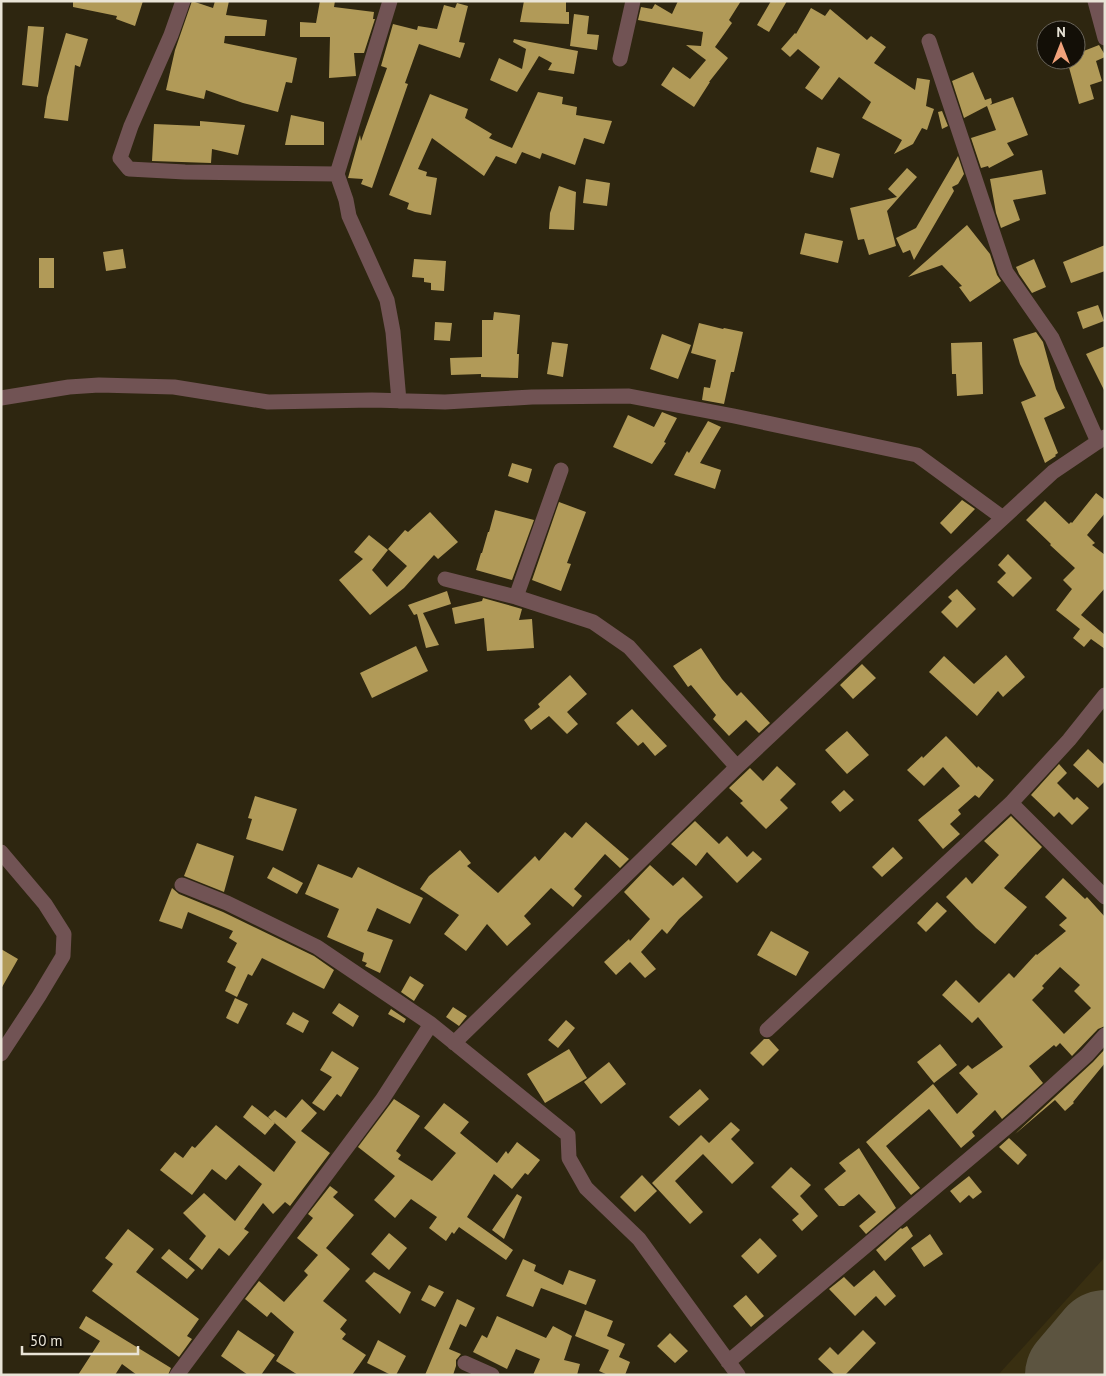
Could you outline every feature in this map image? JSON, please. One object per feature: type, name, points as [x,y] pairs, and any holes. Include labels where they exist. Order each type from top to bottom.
[{"type":"street","points":[[183,1],[171,35],[130,126],[120,158],[129,169],[185,172],[338,174]]},
{"type":"street","points":[[390,1],[338,174],[349,216],[387,300],[394,332],[399,401]]},
{"type":"street","points":[[620,59],[633,1]]},
{"type":"street","points":[[1096,1],[1105,38]]},
{"type":"street","points":[[454,1043],[737,767],[1003,518],[1053,472],[1101,440],[1052,338],[1006,272],[929,41]]},
{"type":"street","points":[[1,398],[69,387],[99,385],[174,387],[268,402],[372,400],[445,402],[532,397],[629,396],[917,455],[1003,518]]},
{"type":"street","points":[[516,597],[561,470]]},
{"type":"street","points":[[445,579],[516,597],[593,622],[629,647],[737,767]]},
{"type":"street","points":[[767,1030],[1011,803],[1069,740],[1105,695]]},
{"type":"street","points":[[1011,803],[1105,897]]},
{"type":"street","points":[[1,852],[45,904],[64,934],[63,956],[1,1054]]},
{"type":"street","points":[[182,885],[227,903],[317,948],[431,1024],[568,1135],[569,1158],[586,1188],[639,1239],[738,1375]]},
{"type":"street","points":[[177,1375],[382,1100],[431,1024]]},
{"type":"street","points":[[728,1362],[1020,1116],[1087,1055],[1105,1035]]},
{"type":"street","points":[[465,1363],[492,1375]]},
{"type":"shaded area","points":[[1105,1257],[1105,1375],[998,1375]]},
{"type":"building","points":[[73,1],[143,1],[135,26],[116,19],[117,16],[73,7]]},
{"type":"building","points":[[192,1],[213,8],[215,1],[229,1],[226,15],[267,20],[265,36],[225,36],[224,43],[297,58],[292,83],[286,82],[278,112],[243,103],[206,90],[204,99],[166,90],[175,50]]},
{"type":"building","points":[[320,1],[335,1],[334,7],[374,12],[373,19],[375,19],[364,53],[354,53],[356,76],[329,78],[330,37],[300,37],[300,22],[316,23]]},
{"type":"building","points":[[524,1],[566,2],[566,12],[569,12],[569,24],[520,22]]},
{"type":"building","points":[[678,1],[741,1],[729,20],[732,23],[715,47],[728,58],[709,82],[694,107],[661,85],[673,67],[690,79],[706,60],[686,45],[701,46],[703,32],[638,20],[641,7],[652,9],[655,4],[672,14]]},
{"type":"building","points":[[771,1],[787,1],[769,32],[757,25]]},
{"type":"building","points":[[457,3],[468,6],[459,42],[465,43],[460,58],[419,44],[405,83],[408,84],[372,188],[361,184],[363,179],[348,178],[360,135],[361,141],[387,68],[381,66],[393,24],[417,30],[418,26],[437,29],[444,5],[455,8]]},
{"type":"building","points":[[811,8],[825,16],[830,9],[867,40],[871,36],[886,47],[874,63],[915,90],[917,78],[930,80],[926,106],[934,109],[927,130],[922,128],[913,144],[894,154],[902,140],[862,118],[871,102],[839,77],[822,100],[805,88],[820,67],[798,49],[790,57],[781,49],[796,34]]},
{"type":"building","points":[[574,14],[589,16],[587,34],[599,35],[597,50],[570,46]]},
{"type":"building","points":[[28,26],[44,27],[38,87],[22,85]]},
{"type":"building","points":[[66,33],[88,39],[80,67],[75,65],[68,121],[44,118],[47,97]]},
{"type":"building","points":[[514,39],[578,51],[574,74],[548,70],[552,63],[539,56],[517,92],[490,80],[499,58],[522,69],[526,49],[513,42]]},
{"type":"building","points":[[1099,45],[1105,55],[1105,57],[1096,61],[1102,81],[1090,85],[1094,99],[1079,104],[1070,70],[1086,70],[1086,50]]},
{"type":"building","points":[[973,72],[985,100],[991,98],[992,103],[990,105],[1013,97],[1028,135],[1007,143],[1014,155],[989,168],[988,166],[981,168],[971,138],[996,130],[987,106],[964,118],[952,81]]},
{"type":"building","points":[[538,92],[563,97],[562,104],[577,107],[576,115],[612,121],[604,144],[584,138],[575,165],[542,153],[540,159],[522,152],[516,164],[496,156],[484,176],[432,138],[418,169],[427,172],[426,176],[437,178],[431,215],[407,209],[409,203],[389,195],[430,94],[468,109],[465,118],[492,134],[489,138],[512,148]]},
{"type":"building","points":[[942,111],[948,126],[942,129],[938,112]]},
{"type":"building","points":[[291,115],[324,122],[324,145],[285,145]]},
{"type":"building","points":[[200,121],[245,125],[238,155],[212,149],[211,163],[152,161],[154,124],[200,126]]},
{"type":"building","points":[[817,147],[840,154],[833,178],[810,172]]},
{"type":"building","points":[[958,156],[964,174],[958,184],[952,187],[954,191],[914,260],[910,250],[903,253],[896,238],[916,228]]},
{"type":"building","points":[[907,168],[917,177],[887,211],[896,246],[869,255],[864,239],[858,240],[850,208],[897,197],[888,189]]},
{"type":"building","points":[[1042,170],[1046,194],[1013,200],[1020,220],[1001,228],[996,213],[990,179]]},
{"type":"building","points":[[586,179],[610,183],[607,206],[583,203]]},
{"type":"building","points":[[559,186],[576,192],[574,230],[549,229],[550,213]]},
{"type":"building","points":[[967,225],[990,254],[1001,281],[970,302],[959,287],[962,286],[942,265],[908,277]]},
{"type":"building","points":[[805,233],[843,241],[838,263],[800,254]]},
{"type":"building","points":[[1105,245],[1105,271],[1071,283],[1063,262]]},
{"type":"building","points":[[123,249],[126,268],[106,271],[103,252]]},
{"type":"building","points":[[39,258],[54,258],[54,288],[39,288]]},
{"type":"building","points":[[414,259],[446,261],[444,291],[431,290],[431,283],[424,282],[424,278],[412,277]]},
{"type":"building","points":[[1034,259],[1046,287],[1032,293],[1016,267]]},
{"type":"building","points":[[1098,305],[1104,321],[1083,329],[1077,312]]},
{"type":"building","points":[[494,312],[520,315],[517,354],[519,354],[518,378],[481,377],[481,374],[451,375],[450,358],[482,357],[482,320],[493,320]]},
{"type":"building","points":[[435,322],[452,323],[450,341],[434,340]]},
{"type":"building","points":[[699,323],[743,332],[734,372],[731,372],[724,404],[702,400],[704,387],[710,388],[716,360],[691,353]]},
{"type":"building","points":[[1036,332],[1043,342],[1056,389],[1065,408],[1044,418],[1058,453],[1045,463],[1021,402],[1036,396],[1020,364],[1013,339]]},
{"type":"building","points":[[662,334],[691,345],[678,379],[650,369]]},
{"type":"building","points":[[552,342],[568,344],[563,377],[547,374]]},
{"type":"building","points":[[982,342],[983,394],[957,396],[956,374],[952,374],[951,343]]},
{"type":"building","points":[[1105,346],[1105,392],[1086,354]]},
{"type":"building","points":[[662,412],[677,418],[664,442],[666,443],[652,464],[613,447],[628,415],[654,427]]},
{"type":"building","points":[[708,421],[721,427],[700,463],[721,470],[715,489],[674,475],[687,451],[689,453]]},
{"type":"building","points":[[512,463],[532,469],[528,483],[508,476]]},
{"type":"building","points":[[1096,493],[1105,500],[1105,513],[1087,535],[1095,543],[1092,545],[1105,555],[1105,588],[1081,615],[1105,635],[1105,649],[1091,639],[1084,647],[1073,638],[1080,629],[1056,610],[1072,589],[1063,580],[1075,568],[1026,520],[1045,501],[1069,524],[1072,523]]},
{"type":"building","points":[[962,500],[975,509],[951,534],[940,523]]},
{"type":"building","points":[[559,502],[586,512],[567,563],[571,564],[561,591],[532,580]]},
{"type":"building","points":[[495,510],[534,520],[512,580],[476,570]]},
{"type":"building","points":[[430,512],[458,542],[438,559],[434,555],[404,588],[370,615],[339,580],[363,559],[354,552],[369,535],[388,550],[372,570],[387,587],[407,566],[388,549],[405,530],[408,532]]},
{"type":"building","points":[[1008,554],[1032,578],[1013,597],[997,582],[1006,573],[998,565]]},
{"type":"building","points":[[957,589],[976,609],[957,628],[941,612],[952,601],[948,597]]},
{"type":"building","points":[[447,591],[451,604],[423,613],[439,645],[426,648],[417,614],[414,615],[408,605]]},
{"type":"building","points":[[483,598],[522,609],[519,620],[532,619],[534,648],[487,651],[484,618],[455,624],[452,608],[482,601]]},
{"type":"building","points":[[416,646],[428,671],[372,698],[360,673]]},
{"type":"building","points":[[701,648],[722,679],[737,696],[741,692],[770,723],[759,733],[746,720],[729,736],[713,719],[716,715],[691,685],[688,687],[673,666]]},
{"type":"building","points":[[1006,655],[1025,677],[1003,697],[998,691],[977,716],[929,672],[944,656],[974,684]]},
{"type":"building","points":[[862,664],[876,678],[853,699],[840,685]]},
{"type":"building","points":[[570,675],[587,694],[567,712],[578,724],[567,734],[549,716],[531,730],[524,720],[540,707],[538,704]]},
{"type":"building","points":[[632,709],[667,746],[655,756],[643,742],[638,746],[616,723]]},
{"type":"building","points":[[847,731],[869,755],[847,774],[825,750]]},
{"type":"building","points":[[946,736],[977,768],[978,766],[994,780],[979,798],[975,795],[958,810],[961,814],[950,824],[960,834],[943,849],[918,820],[960,786],[943,767],[924,786],[907,770]]},
{"type":"building","points":[[1088,749],[1105,765],[1105,781],[1098,788],[1073,765]]},
{"type":"building","points":[[1059,764],[1067,773],[1057,783],[1074,800],[1077,797],[1089,808],[1072,825],[1059,812],[1054,817],[1031,795]]},
{"type":"building","points":[[777,766],[796,784],[780,800],[788,808],[766,829],[740,803],[743,801],[729,788],[750,768],[763,781]]},
{"type":"building","points":[[844,790],[854,800],[840,812],[831,802]]},
{"type":"building","points":[[255,796],[297,809],[283,851],[246,839],[252,819],[248,818]]},
{"type":"building","points":[[1011,816],[1042,847],[1004,888],[1027,907],[995,944],[976,928],[946,897],[966,877],[972,884],[999,855],[984,841]]},
{"type":"building","points":[[695,821],[719,844],[727,836],[747,857],[753,851],[762,859],[737,883],[707,852],[696,866],[671,844]]},
{"type":"building","points":[[586,822],[629,859],[620,868],[605,854],[574,889],[582,896],[573,907],[551,888],[524,916],[531,924],[507,946],[487,924],[466,951],[444,934],[459,915],[420,889],[429,876],[460,850],[471,863],[467,866],[498,893],[535,856],[539,861],[565,832],[572,838]]},
{"type":"building","points":[[197,843],[234,856],[224,892],[184,876]]},
{"type":"building","points":[[893,847],[903,858],[882,877],[872,867]]},
{"type":"building","points":[[318,864],[352,878],[358,867],[423,898],[410,924],[377,908],[367,931],[393,940],[380,973],[365,966],[367,963],[362,961],[364,953],[327,937],[339,909],[305,894]]},
{"type":"building","points":[[650,865],[673,886],[683,877],[703,897],[679,919],[667,934],[662,929],[641,952],[656,969],[645,978],[630,962],[616,975],[604,962],[629,939],[630,941],[650,919],[624,892]]},
{"type":"building","points":[[273,867],[303,883],[297,894],[267,878]]},
{"type":"building","points":[[1063,878],[1085,899],[1087,897],[1105,917],[1105,1026],[1098,1029],[1072,1056],[1060,1043],[1056,1047],[1054,1045],[1029,1066],[1043,1083],[1002,1119],[995,1110],[972,1132],[975,1136],[961,1148],[929,1109],[886,1146],[920,1188],[911,1195],[866,1142],[933,1084],[957,1114],[978,1094],[959,1073],[968,1065],[972,1069],[1003,1047],[978,1017],[972,1023],[942,995],[956,980],[979,1003],[1009,973],[1014,978],[1036,954],[1066,931],[1059,925],[1067,918],[1045,897]],"holes":[[[1060,967],[1080,985],[1074,991],[1091,1008],[1064,1034],[1032,1000]]]},
{"type":"building","points":[[172,888],[179,894],[223,912],[314,956],[334,970],[324,989],[262,958],[252,976],[248,974],[237,997],[225,991],[236,967],[227,962],[237,943],[229,938],[233,931],[188,912],[182,929],[159,921]]},
{"type":"building","points":[[937,902],[947,911],[926,932],[917,923]]},
{"type":"building","points":[[771,931],[809,952],[796,976],[757,955]]},
{"type":"building","points":[[1,949],[18,959],[1,989]]},
{"type":"building","points":[[410,976],[424,985],[414,1001],[401,992]]},
{"type":"building","points":[[235,998],[248,1004],[238,1024],[226,1018]]},
{"type":"building","points":[[339,1003],[359,1016],[353,1027],[332,1013]]},
{"type":"building","points":[[453,1007],[467,1016],[459,1026],[446,1017]]},
{"type":"building","points":[[391,1009],[406,1019],[404,1023],[388,1014]]},
{"type":"building","points":[[293,1012],[309,1021],[303,1033],[286,1024]]},
{"type":"building","points":[[566,1020],[575,1028],[558,1048],[548,1040]]},
{"type":"building","points":[[764,1039],[769,1039],[779,1050],[763,1066],[750,1053]]},
{"type":"building","points":[[940,1044],[957,1065],[934,1083],[917,1062]]},
{"type":"building","points":[[569,1049],[587,1078],[545,1103],[527,1074]]},
{"type":"building","points":[[1105,1049],[1105,1063],[1074,1103],[1065,1111],[1055,1100],[1015,1134],[1093,1062]]},
{"type":"building","points":[[332,1051],[359,1068],[341,1097],[337,1094],[324,1111],[312,1103],[332,1077],[320,1070]]},
{"type":"building","points":[[609,1062],[626,1084],[601,1104],[584,1082]]},
{"type":"building","points":[[700,1089],[709,1099],[679,1126],[669,1117]]},
{"type":"building","points":[[302,1099],[317,1113],[301,1131],[330,1153],[290,1206],[285,1202],[273,1214],[263,1203],[244,1229],[249,1232],[229,1256],[219,1248],[202,1270],[189,1259],[206,1236],[183,1213],[204,1193],[235,1221],[262,1184],[239,1165],[226,1180],[212,1169],[192,1195],[160,1170],[175,1152],[183,1158],[192,1146],[195,1148],[216,1125],[274,1172],[296,1142],[268,1117],[275,1110],[286,1118]]},
{"type":"building","points":[[394,1099],[420,1116],[396,1151],[401,1155],[398,1159],[432,1181],[456,1153],[424,1128],[444,1103],[469,1122],[460,1133],[497,1163],[506,1151],[508,1154],[517,1142],[540,1160],[528,1175],[525,1173],[512,1189],[494,1174],[467,1217],[513,1250],[506,1260],[459,1227],[454,1234],[452,1232],[446,1241],[429,1228],[437,1217],[411,1199],[395,1218],[374,1200],[395,1176],[358,1147]]},
{"type":"building","points":[[252,1105],[275,1123],[265,1135],[243,1117]]},
{"type":"building","points":[[731,1122],[740,1130],[731,1139],[754,1163],[732,1184],[703,1154],[675,1181],[703,1212],[690,1224],[652,1183],[701,1135],[709,1143]]},
{"type":"building","points":[[1009,1138],[1027,1155],[1018,1165],[999,1147]]},
{"type":"building","points":[[859,1148],[896,1208],[866,1234],[859,1226],[876,1212],[859,1194],[844,1206],[839,1206],[824,1189],[846,1171],[839,1163]]},
{"type":"building","points":[[791,1167],[811,1185],[800,1196],[818,1216],[802,1231],[792,1220],[799,1214],[771,1187]]},
{"type":"building","points":[[642,1175],[657,1191],[635,1212],[620,1197]]},
{"type":"building","points":[[969,1176],[982,1192],[973,1199],[969,1195],[960,1203],[950,1191]]},
{"type":"building","points":[[330,1186],[338,1192],[333,1197],[354,1215],[326,1248],[350,1269],[323,1301],[347,1320],[340,1329],[346,1334],[342,1339],[366,1355],[352,1375],[298,1375],[276,1361],[294,1332],[271,1312],[267,1317],[245,1299],[259,1281],[284,1302],[308,1275],[304,1271],[318,1255],[297,1238],[313,1218],[308,1214]]},
{"type":"building","points":[[517,1194],[522,1197],[504,1239],[492,1230]]},
{"type":"building","points":[[907,1226],[913,1236],[885,1261],[876,1250],[901,1228]]},
{"type":"building","points":[[128,1229],[154,1249],[136,1272],[199,1319],[187,1336],[192,1339],[179,1357],[92,1291],[113,1264],[105,1258]]},
{"type":"building","points":[[389,1233],[407,1248],[389,1270],[371,1254]]},
{"type":"building","points":[[930,1234],[943,1254],[924,1267],[911,1248]]},
{"type":"building","points":[[760,1238],[777,1256],[758,1274],[741,1256]]},
{"type":"building","points":[[169,1249],[195,1270],[187,1279],[161,1258]]},
{"type":"building","points":[[523,1259],[536,1265],[534,1271],[563,1285],[569,1270],[596,1280],[586,1305],[541,1288],[533,1307],[506,1296]]},
{"type":"building","points":[[874,1270],[896,1296],[885,1306],[876,1296],[855,1316],[829,1289],[844,1277],[854,1287]]},
{"type":"building","points":[[374,1272],[411,1292],[400,1314],[365,1281]]},
{"type":"building","points":[[429,1285],[444,1292],[435,1307],[421,1300]]},
{"type":"building","points":[[746,1295],[764,1316],[751,1327],[733,1306]]},
{"type":"building","points":[[457,1299],[475,1308],[466,1327],[460,1324],[449,1349],[461,1354],[456,1360],[453,1375],[425,1375]]},
{"type":"building","points":[[585,1310],[613,1321],[607,1336],[625,1344],[619,1357],[630,1362],[625,1375],[608,1375],[599,1371],[609,1350],[575,1336]]},
{"type":"building","points":[[86,1316],[171,1368],[168,1375],[137,1375],[122,1364],[115,1375],[78,1375],[100,1341],[79,1328]]},
{"type":"building","points":[[497,1316],[546,1338],[553,1326],[572,1336],[564,1360],[580,1364],[577,1375],[533,1375],[540,1359],[516,1349],[507,1369],[473,1352],[482,1335],[487,1338]]},
{"type":"building","points":[[238,1330],[275,1355],[261,1375],[248,1375],[221,1356]]},
{"type":"building","points":[[863,1330],[876,1343],[845,1375],[835,1375],[818,1359],[830,1347],[838,1355]]},
{"type":"building","points":[[670,1333],[688,1351],[675,1363],[657,1346]]},
{"type":"building","points":[[378,1340],[406,1356],[396,1375],[391,1375],[367,1363]]},
{"type":"runway","points":[[1077,1375],[1105,1342]]}]
